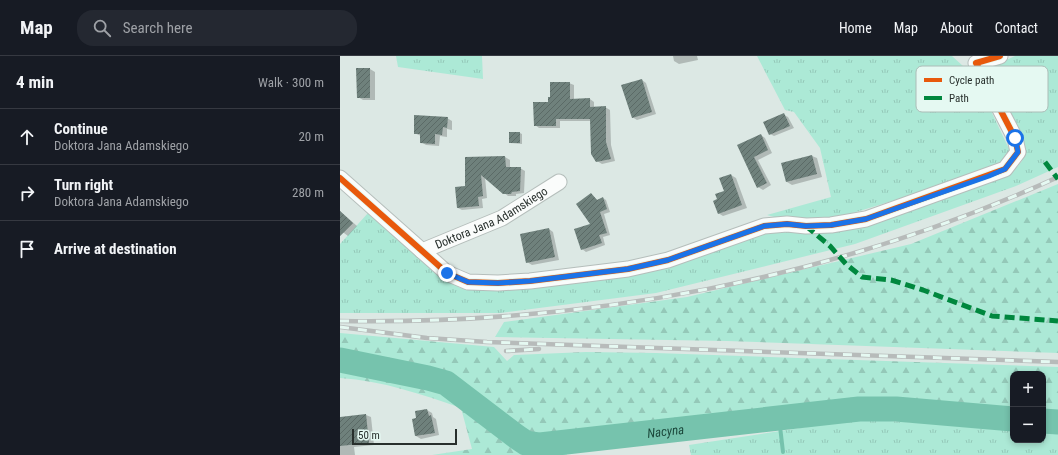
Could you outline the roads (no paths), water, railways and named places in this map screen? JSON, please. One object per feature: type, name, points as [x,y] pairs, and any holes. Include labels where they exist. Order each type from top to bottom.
[{"type":"street","name":"Doktora Jana Adamskiego","points":[[973,66],[971,63],[1000,56]]},
{"type":"street","name":"Doktora Jana Adamskiego","points":[[340,178],[447,273],[468,282],[498,283],[530,281],[628,269],[668,260],[764,226],[787,224],[806,226],[831,225],[866,219],[989,176],[1005,169],[1018,152],[1015,138],[1000,112]]},
{"type":"street","name":"Doktora Jana Adamskiego","points":[[422,251],[502,218],[559,182]]},
{"type":"waterway","name":"Nacyna","points":[[340,360],[446,383],[526,443],[540,445],[859,409],[896,409],[1010,419]]},
{"type":"waterway","points":[[779,418],[783,452]]},
{"type":"waterway","name":"Nacyna","points":[[1046,421],[1058,422]]},
{"type":"railway","points":[[340,321],[432,320],[524,315],[616,304],[707,289],[797,269],[885,244],[973,213],[1058,177]]},
{"type":"railway","points":[[340,327],[427,338],[487,342],[1058,362]]},
{"type":"railway","points":[[506,351],[539,349]]}]
